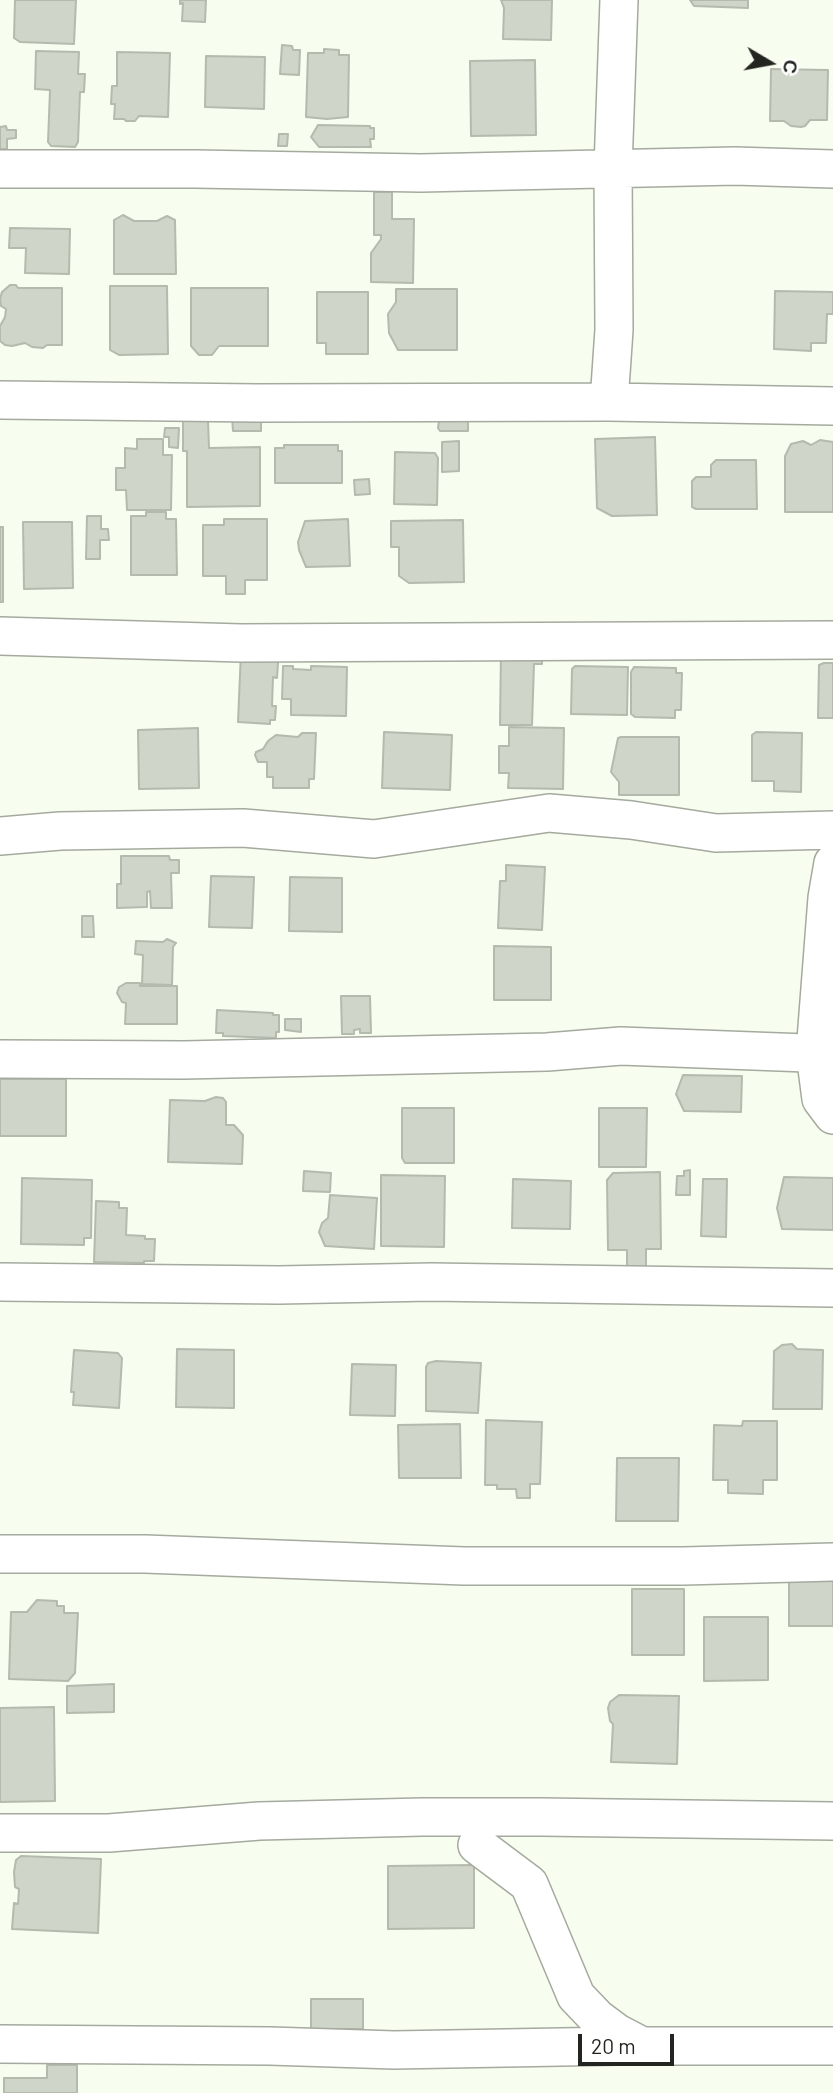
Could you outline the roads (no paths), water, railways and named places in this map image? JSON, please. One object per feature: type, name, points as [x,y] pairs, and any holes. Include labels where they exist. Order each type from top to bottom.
[{"type":"street","points":[[609,402],[614,330],[613,168],[619,0]]},
{"type":"street","points":[[0,169],[421,173],[735,166],[833,169]]},
{"type":"street","points":[[0,400],[257,403],[609,402],[833,406]]},
{"type":"street","points":[[0,636],[241,643],[833,640]]},
{"type":"street","points":[[0,836],[60,831],[243,828],[374,839],[549,813],[631,820],[716,833],[833,831]]},
{"type":"street","points":[[833,863],[827,898],[821,1099],[833,1115]]},
{"type":"street","points":[[0,1059],[184,1060],[547,1052],[621,1046],[824,1053]]},
{"type":"street","points":[[0,1282],[279,1285],[430,1282],[833,1288]]},
{"type":"street","points":[[0,1554],[145,1554],[464,1566],[684,1566],[833,1562]]},
{"type":"street","points":[[0,1833],[109,1833],[259,1821],[422,1817],[833,1821]]},
{"type":"street","points":[[477,1845],[529,1884],[576,1996],[597,2018],[617,2033],[642,2046]]},
{"type":"street","points":[[0,2044],[270,2046],[394,2050],[833,2046]]}]
